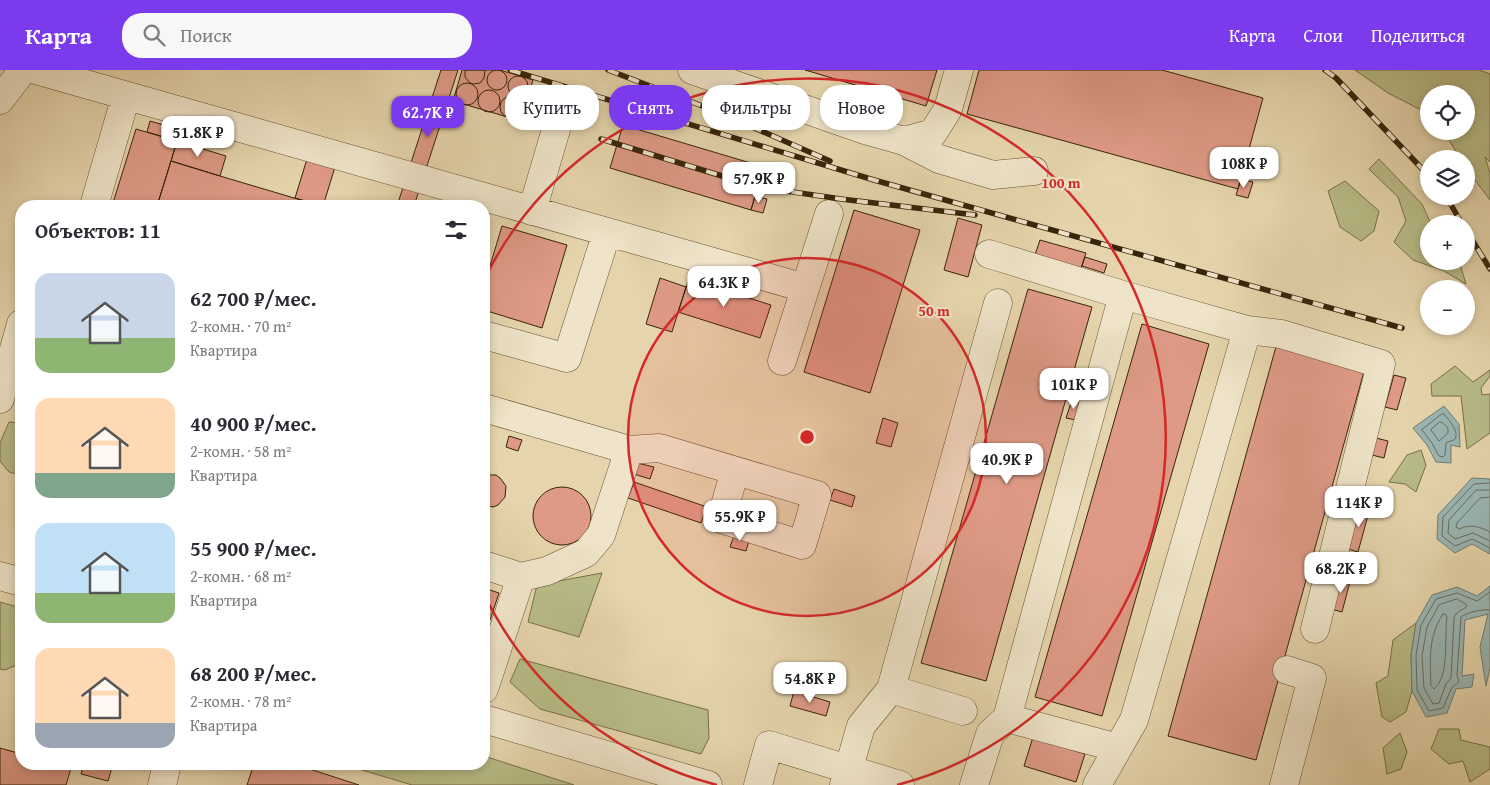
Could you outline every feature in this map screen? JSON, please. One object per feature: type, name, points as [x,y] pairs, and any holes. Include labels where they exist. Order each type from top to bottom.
[{"type":"street","points":[[0,100],[23,70]]},
{"type":"street","points":[[36,70],[805,288]]},
{"type":"street","points":[[692,70],[865,130],[904,141],[939,159],[993,175],[1034,171]]},
{"type":"street","points":[[904,141],[933,133],[948,109],[958,70]]},
{"type":"street","points":[[96,200],[126,96]]},
{"type":"street","points":[[532,211],[556,130]]},
{"type":"street","points":[[782,361],[829,214]]},
{"type":"street","points":[[490,337],[567,358],[607,232]]},
{"type":"street","points":[[989,254],[1247,330],[1281,334],[1382,364],[1315,628]]},
{"type":"street","points":[[974,785],[990,734],[1007,718],[1123,295]]},
{"type":"street","points":[[847,777],[861,726],[891,689],[998,303]]},
{"type":"street","points":[[1096,785],[1134,720],[1247,330]]},
{"type":"street","points":[[15,345],[0,399],[15,405]]},
{"type":"street","points":[[490,410],[629,450],[659,448],[735,471]]},
{"type":"street","points":[[490,567],[521,577],[547,571],[586,553],[601,535],[629,450]]},
{"type":"street","points":[[0,576],[15,580]]},
{"type":"street","points":[[490,671],[521,577]]},
{"type":"street","points":[[1284,785],[1312,678],[1287,670]]},
{"type":"street","points":[[891,689],[963,711]]},
{"type":"street","points":[[1007,718],[1118,748]]},
{"type":"street","points":[[490,722],[708,785]]},
{"type":"street","points":[[758,785],[770,745],[847,777],[900,785]]},
{"type":"street","points":[[162,785],[166,770]]},
{"type":"green space","points":[[1355,70],[1479,70],[1490,74],[1490,162],[1485,157],[1490,173],[1490,200],[1475,180],[1475,150],[1455,150],[1449,140],[1475,140],[1475,85],[1420,85],[1420,109],[1388,93]]},
{"type":"green space","points":[[1379,159],[1420,202],[1420,205],[1422,205],[1427,215],[1420,215],[1420,262],[1413,260],[1394,242],[1406,221],[1398,197],[1369,169]]},
{"type":"green space","points":[[1345,181],[1379,211],[1374,231],[1361,241],[1340,227],[1328,191]]},
{"type":"green space","points":[[1441,270],[1462,270],[1465,280],[1459,280]]},
{"type":"green space","points":[[1455,366],[1473,382],[1490,370],[1490,376],[1481,388],[1482,395],[1490,394],[1490,433],[1467,449],[1461,396],[1432,396],[1431,384]]},
{"type":"green space","points":[[9,422],[15,422],[15,474],[9,472],[0,461],[0,443]]},
{"type":"green space","points":[[1421,450],[1426,465],[1416,492],[1405,484],[1389,482],[1407,455]]},
{"type":"green space","points":[[602,573],[579,637],[528,622],[537,585]]},
{"type":"green space","points":[[0,602],[15,606],[15,666],[5,670],[0,669]]},
{"type":"green space","points":[[1416,623],[1411,655],[1412,691],[1406,712],[1390,722],[1382,717],[1376,683],[1388,676],[1393,640]]},
{"type":"green space","points":[[520,659],[708,710],[709,738],[701,754],[540,709],[510,682]]},
{"type":"green space","points":[[1439,729],[1459,729],[1461,740],[1490,747],[1490,769],[1470,782],[1463,761],[1449,764],[1431,749]]},
{"type":"green space","points":[[1400,733],[1407,752],[1401,769],[1387,774],[1383,748]]},
{"type":"green space","points":[[490,758],[574,785],[412,785],[362,770],[490,770]]},
{"type":"water","points":[[1444,406],[1459,424],[1460,447],[1451,445],[1451,463],[1436,462],[1427,445],[1413,428]]},
{"type":"water","points":[[1472,478],[1490,479],[1490,554],[1472,544],[1455,553],[1437,539],[1438,515]]},
{"type":"water","points":[[1490,586],[1490,668],[1486,686],[1480,647],[1488,614],[1465,620],[1462,676],[1474,674],[1472,687],[1456,689],[1447,713],[1426,717],[1412,691],[1411,655],[1416,623],[1432,595],[1457,587],[1477,596]]},
{"type":"building","points":[[441,70],[458,70],[416,200],[399,200]]},
{"type":"building","points":[[462,70],[500,70],[533,80],[532,85],[505,85],[505,116],[453,101]]},
{"type":"building","points":[[465,70],[485,70],[484,78],[480,83],[470,83],[465,77]]},
{"type":"building","points":[[493,70],[501,70],[507,76],[507,84],[501,90],[493,90],[487,84],[487,76]]},
{"type":"building","points":[[805,70],[937,70],[926,106],[903,99],[903,85],[855,85]]},
{"type":"building","points":[[979,70],[1162,70],[1263,98],[1238,189],[967,114]]},
{"type":"building","points":[[514,76],[522,76],[528,82],[528,85],[508,85],[508,82]]},
{"type":"building","points":[[467,83],[477,90],[478,94],[471,104],[467,105],[457,98],[456,94],[463,84]]},
{"type":"building","points":[[489,90],[499,97],[500,101],[493,111],[489,112],[479,105],[478,101],[485,91]]},
{"type":"building","points":[[505,99],[505,115],[500,107]]},
{"type":"building","points":[[150,121],[167,126],[164,137],[147,132]]},
{"type":"building","points":[[136,129],[177,141],[159,200],[114,200]]},
{"type":"building","points":[[621,130],[640,130],[764,167],[751,210],[610,168]]},
{"type":"building","points":[[177,141],[226,156],[220,176],[171,161]]},
{"type":"building","points":[[307,159],[335,167],[325,200],[302,200],[295,198]]},
{"type":"building","points":[[171,161],[301,200],[159,200]]},
{"type":"building","points":[[1241,179],[1253,182],[1248,198],[1236,195]]},
{"type":"building","points":[[755,196],[767,199],[763,213],[751,210]]},
{"type":"building","points":[[854,210],[920,230],[870,393],[804,372]]},
{"type":"building","points":[[958,218],[982,225],[968,277],[944,270]]},
{"type":"building","points":[[502,226],[567,245],[542,328],[490,312],[490,266]]},
{"type":"building","points":[[1040,240],[1086,253],[1081,268],[1035,255]]},
{"type":"building","points":[[1085,257],[1107,264],[1104,273],[1082,266]]},
{"type":"building","points":[[660,278],[686,287],[672,332],[646,324]]},
{"type":"building","points":[[689,279],[771,305],[760,338],[678,312]]},
{"type":"building","points":[[1028,289],[1092,307],[986,681],[921,663]]},
{"type":"building","points":[[1142,324],[1209,344],[1102,716],[1035,697]]},
{"type":"building","points":[[1277,343],[1365,368],[1256,760],[1168,736]]},
{"type":"building","points":[[1394,375],[1406,378],[1397,410],[1385,407]]},
{"type":"building","points":[[1072,400],[1081,403],[1076,420],[1066,418]]},
{"type":"building","points":[[883,418],[898,423],[891,447],[876,443]]},
{"type":"building","points":[[509,436],[522,440],[518,451],[506,447]]},
{"type":"building","points":[[1376,438],[1388,441],[1384,458],[1372,455]]},
{"type":"building","points":[[637,463],[654,467],[650,479],[634,474]]},
{"type":"building","points":[[490,475],[496,475],[506,486],[505,497],[498,505],[490,506]]},
{"type":"building","points":[[634,482],[707,507],[701,523],[628,498]]},
{"type":"building","points":[[562,487],[578,492],[586,500],[591,516],[586,532],[578,540],[562,545],[546,540],[538,532],[533,516],[538,500],[546,492]]},
{"type":"building","points":[[834,489],[855,496],[852,507],[830,500]]},
{"type":"building","points":[[1360,505],[1370,508],[1358,552],[1348,549]]},
{"type":"building","points":[[735,533],[750,537],[746,551],[730,547]]},
{"type":"building","points":[[1340,575],[1351,578],[1342,612],[1331,609]]},
{"type":"building","points":[[490,590],[499,593],[490,620]]},
{"type":"building","points":[[794,691],[830,702],[826,716],[790,706]]},
{"type":"building","points":[[1033,737],[1085,754],[1076,782],[1024,766]]},
{"type":"building","points":[[0,748],[15,752],[15,770],[70,770],[66,785],[0,785]]},
{"type":"building","points":[[82,770],[111,770],[108,781],[81,774]]},
{"type":"building","points":[[252,770],[313,770],[359,785],[247,785]]},
{"type":"railway","points":[[510,70],[874,180],[1402,328]]},
{"type":"railway","points":[[608,70],[718,112],[830,161]]},
{"type":"railway","points":[[1325,70],[1336,78],[1420,167]]},
{"type":"railway","points":[[601,139],[758,187],[975,215]]},
{"type":"railway","points":[[1451,205],[1457,215]]},
{"type":"railway","points":[[1475,245],[1490,269]]}]
